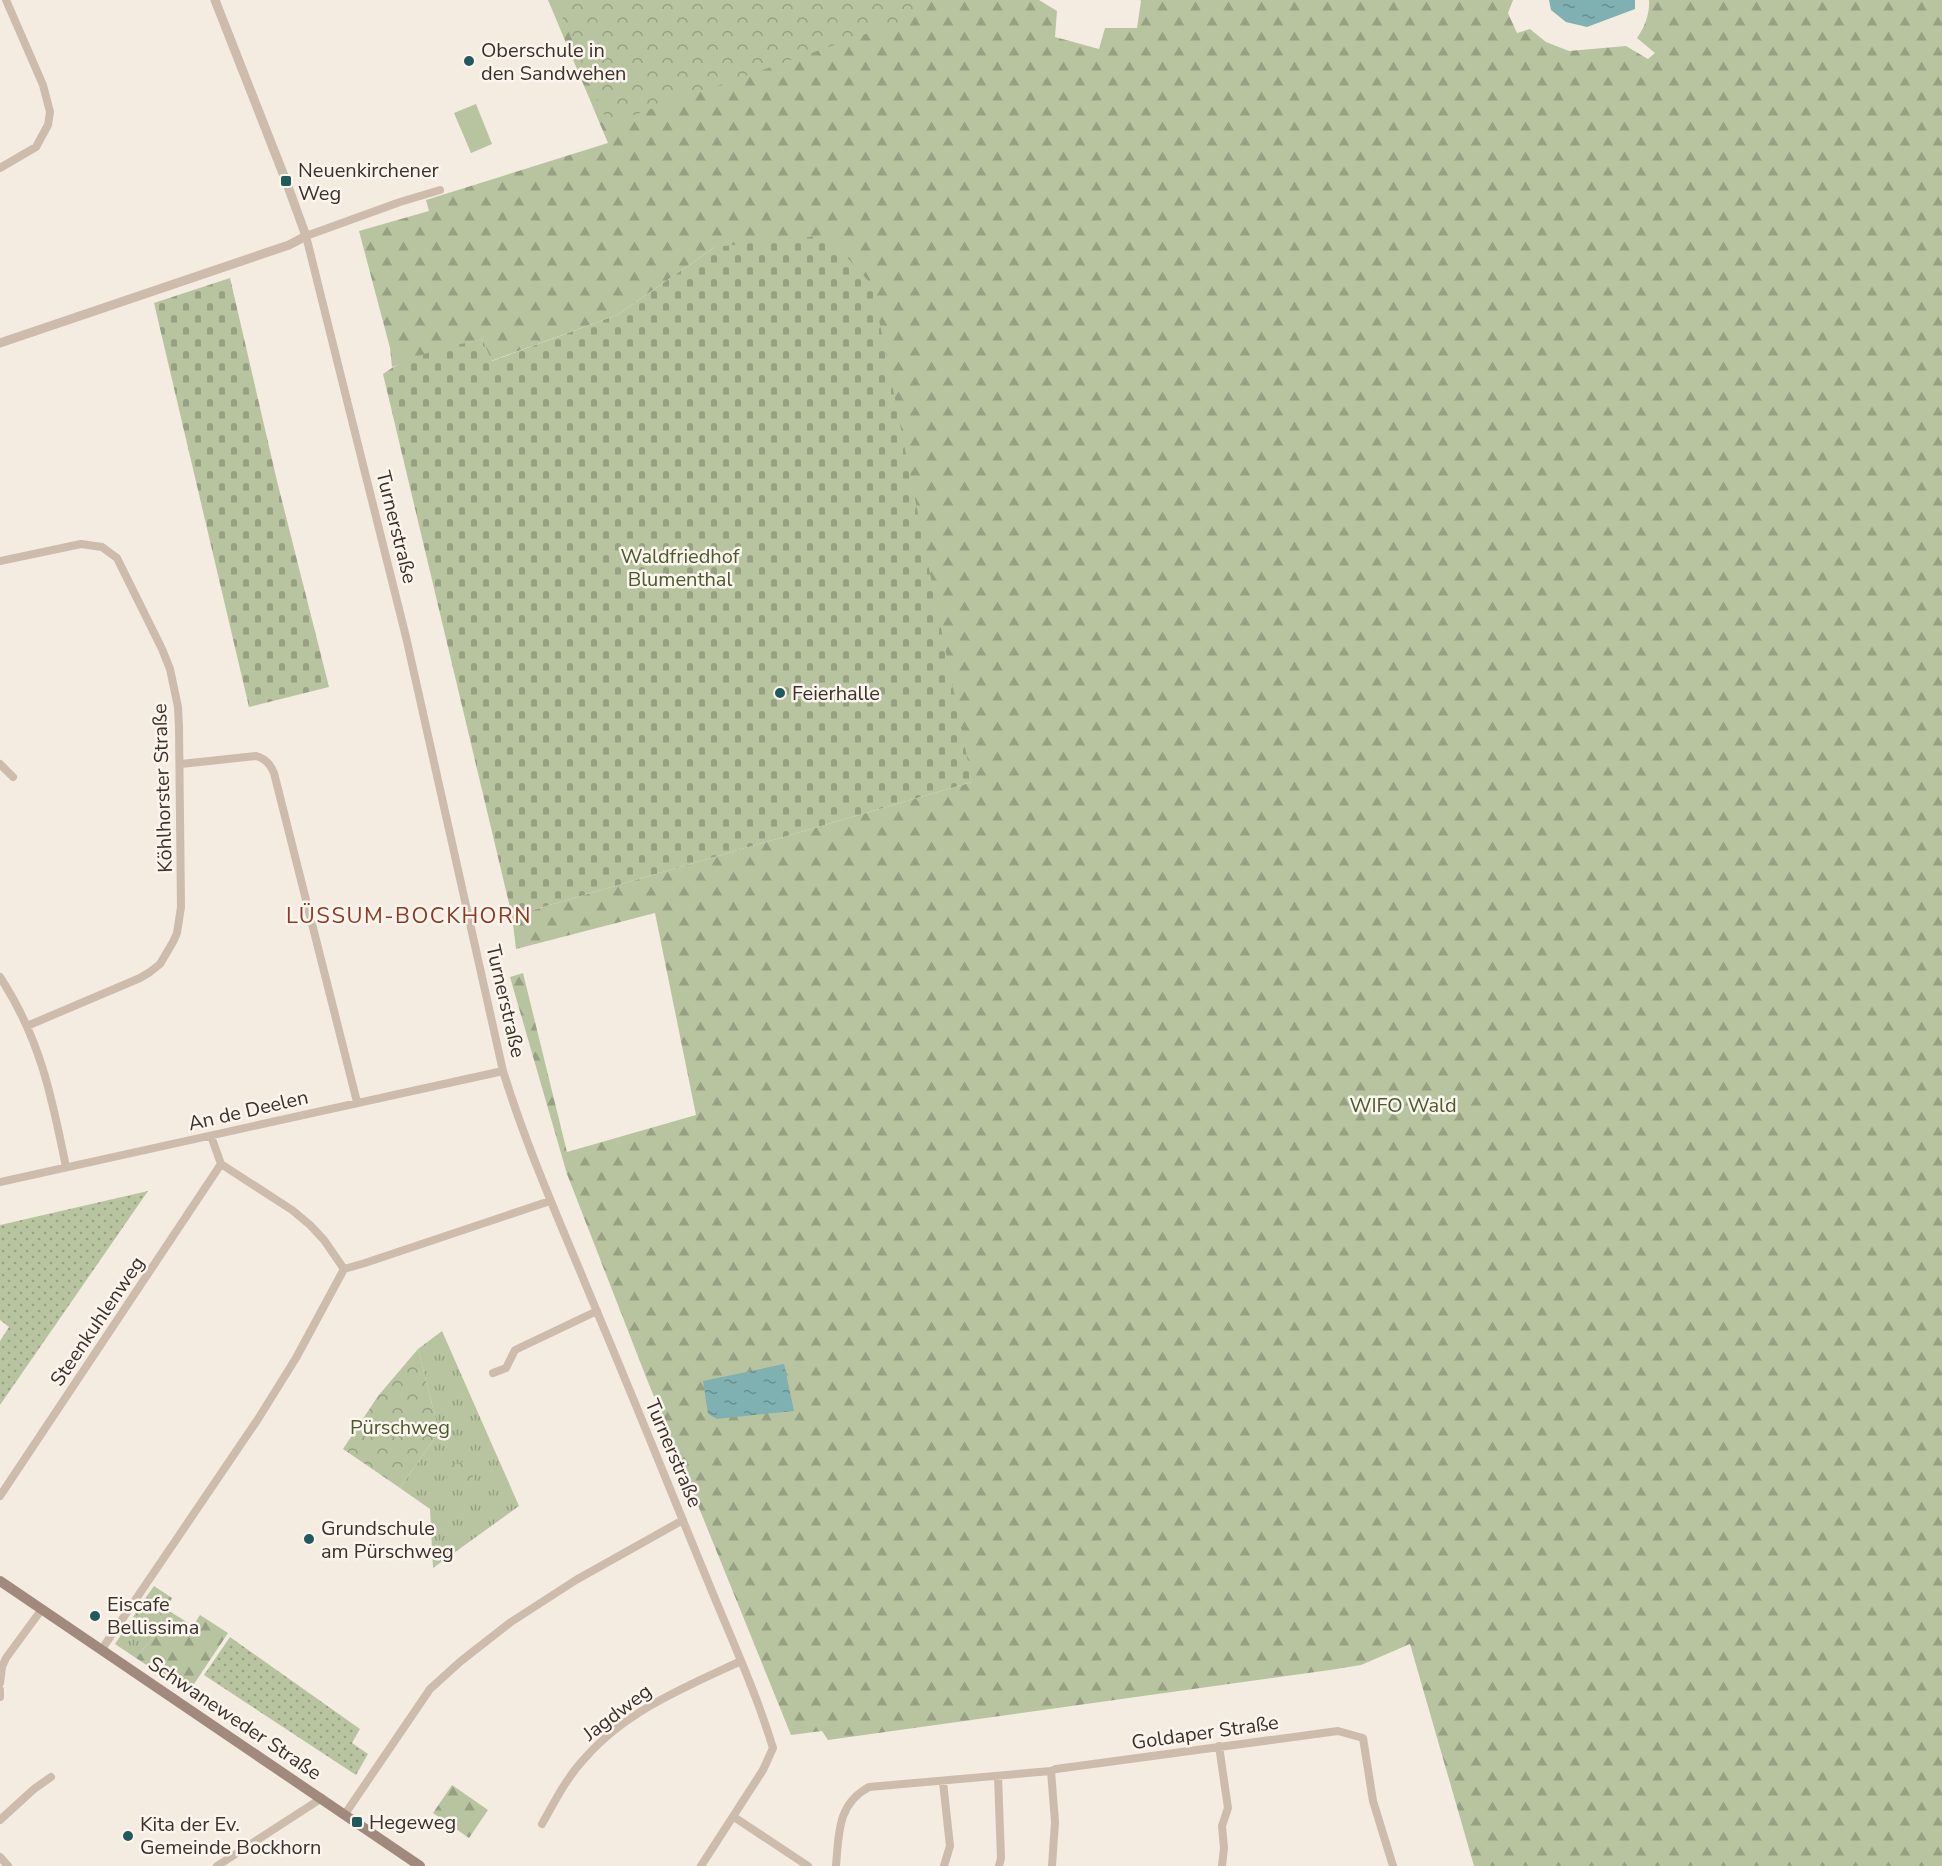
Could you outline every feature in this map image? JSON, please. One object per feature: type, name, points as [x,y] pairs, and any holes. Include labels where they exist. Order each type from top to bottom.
[{"type":"main road","name":"Schwaneweder Straße","points":[[0,1581],[420,1866]]},
{"type":"street","points":[[0,168],[36,147],[48,125],[50,112],[43,85],[6,0]]},
{"type":"street","name":"Turnerstraße","points":[[215,0],[306,236],[406,637],[503,1071],[515,1110],[550,1201],[741,1661],[773,1748],[763,1770],[701,1866]]},
{"type":"street","points":[[0,343],[289,245],[306,236],[440,190]]},
{"type":"street","name":"Köhlhorster Straße","points":[[0,561],[81,544],[102,547],[117,558],[162,649],[170,669],[178,707],[181,764],[181,907],[177,933],[160,964],[141,978],[27,1026]]},
{"type":"street","points":[[181,764],[256,756],[269,763],[274,773],[357,1102]]},
{"type":"street","points":[[0,764],[13,777]]},
{"type":"street","points":[[0,977],[27,1026],[41,1060],[52,1098],[66,1167]]},
{"type":"street","name":"An de Deelen","points":[[0,1182],[503,1071]]},
{"type":"street","points":[[211,1136],[221,1164],[292,1210],[310,1225],[324,1240],[344,1269]]},
{"type":"street","name":"Steenkuhlenweg","points":[[0,1496],[221,1164]]},
{"type":"street","points":[[102,1649],[268,1403],[296,1358],[344,1269],[550,1201]]},
{"type":"street","points":[[493,1373],[506,1368],[515,1350],[597,1311]]},
{"type":"street","points":[[345,1814],[430,1689],[461,1661],[511,1622],[557,1592],[683,1520]]},
{"type":"street","points":[[0,1683],[6,1658],[42,1609]]},
{"type":"street","name":"Jagdweg","points":[[542,1824],[570,1776],[600,1742],[617,1728],[667,1696],[741,1661]]},
{"type":"street","points":[[0,1690],[0,1697]]},
{"type":"street","name":"Goldaper Straße","points":[[836,1866],[840,1822],[844,1812],[859,1793],[869,1787],[1051,1771],[1056,1768],[1338,1731],[1363,1738],[1373,1801],[1393,1866]]},
{"type":"street","points":[[1219,1746],[1228,1808],[1222,1826],[1224,1848],[1222,1866]]},
{"type":"street","points":[[1051,1771],[1055,1848],[1052,1866]]},
{"type":"street","points":[[998,1776],[1001,1858],[999,1866]]},
{"type":"street","points":[[0,1820],[51,1777]]},
{"type":"street","points":[[943,1782],[950,1846],[944,1866]]},
{"type":"street","points":[[217,1866],[322,1798]]},
{"type":"street","points":[[734,1817],[808,1866]]},
{"type":"street","points":[[0,1857],[8,1866]]},
{"type":"green space","name":"WIFO Wald","points":[[548,0],[1039,0],[1057,11],[1055,37],[1099,49],[1105,28],[1137,28],[1140,0],[1513,0],[1508,13],[1517,33],[1530,29],[1546,42],[1569,51],[1626,46],[1648,59],[1655,53],[1637,38],[1646,20],[1649,0],[1942,0],[1942,1866],[1474,1866],[1410,1644],[1361,1665],[1330,1670],[828,1740],[822,1731],[791,1735],[646,1377],[567,1174],[510,977],[523,973],[567,1152],[696,1115],[655,913],[516,949],[512,916],[972,782],[715,247],[617,315],[491,361],[482,339],[433,352],[392,367],[390,348],[359,231],[429,211],[426,200],[608,143]]},
{"type":"green space","points":[[555,0],[920,0],[920,5],[917,13],[909,19],[608,124]]},
{"type":"green space","points":[[476,104],[492,144],[471,153],[454,113]]},
{"type":"green space","name":"Waldfriedhof Blumenthal","points":[[827,235],[872,285],[972,782],[512,916],[383,374],[418,356],[482,339],[492,361],[617,315],[715,247]]},
{"type":"green space","points":[[230,278],[277,481],[329,687],[249,707],[154,303]]},
{"type":"green space","points":[[148,1191],[0,1405],[0,1341],[9,1327],[0,1320],[0,1225]]},
{"type":"green space","points":[[442,1331],[519,1506],[433,1568],[430,1509],[400,1488],[439,1432],[418,1349]]},
{"type":"green space","name":"Pürschweg","points":[[418,1349],[439,1432],[400,1488],[343,1449],[378,1396]]},
{"type":"green space","points":[[468,1461],[474,1480],[451,1483],[446,1477],[445,1470],[449,1465]]},
{"type":"green space","points":[[154,1586],[172,1598],[166,1609],[193,1626],[200,1615],[228,1633],[188,1693],[136,1658],[157,1633],[162,1620],[157,1607],[147,1596]]},
{"type":"green space","points":[[147,1596],[157,1607],[162,1620],[157,1633],[136,1658],[115,1644]]},
{"type":"green space","points":[[230,1637],[360,1729],[352,1743],[368,1754],[356,1775],[204,1675]]},
{"type":"green space","points":[[452,1785],[488,1810],[469,1838],[433,1813]]},
{"type":"water","points":[[1549,0],[1635,0],[1635,9],[1587,27],[1566,22],[1551,10]]},
{"type":"water","points":[[784,1364],[794,1411],[717,1419],[708,1414],[703,1381]]},
{"type":"place","name":"Oberschule in den Sandwehen","points":[[469,61]]},
{"type":"place","name":"Neuenkirchener Weg","points":[[286,181]]},
{"type":"place","name":"Feierhalle","points":[[780,693]]},
{"type":"place","name":"Grundschule am Pürschweg","points":[[309,1539]]},
{"type":"place","name":"Eiscafe Bellissima","points":[[95,1616]]},
{"type":"place","name":"Hegeweg","points":[[357,1822]]},
{"type":"place","name":"Kita der Ev. Gemeinde Bockhorn","points":[[128,1836]]},
{"type":"district","name":"LÜSSUM-BOCKHORN","points":[[409,915]]}]
